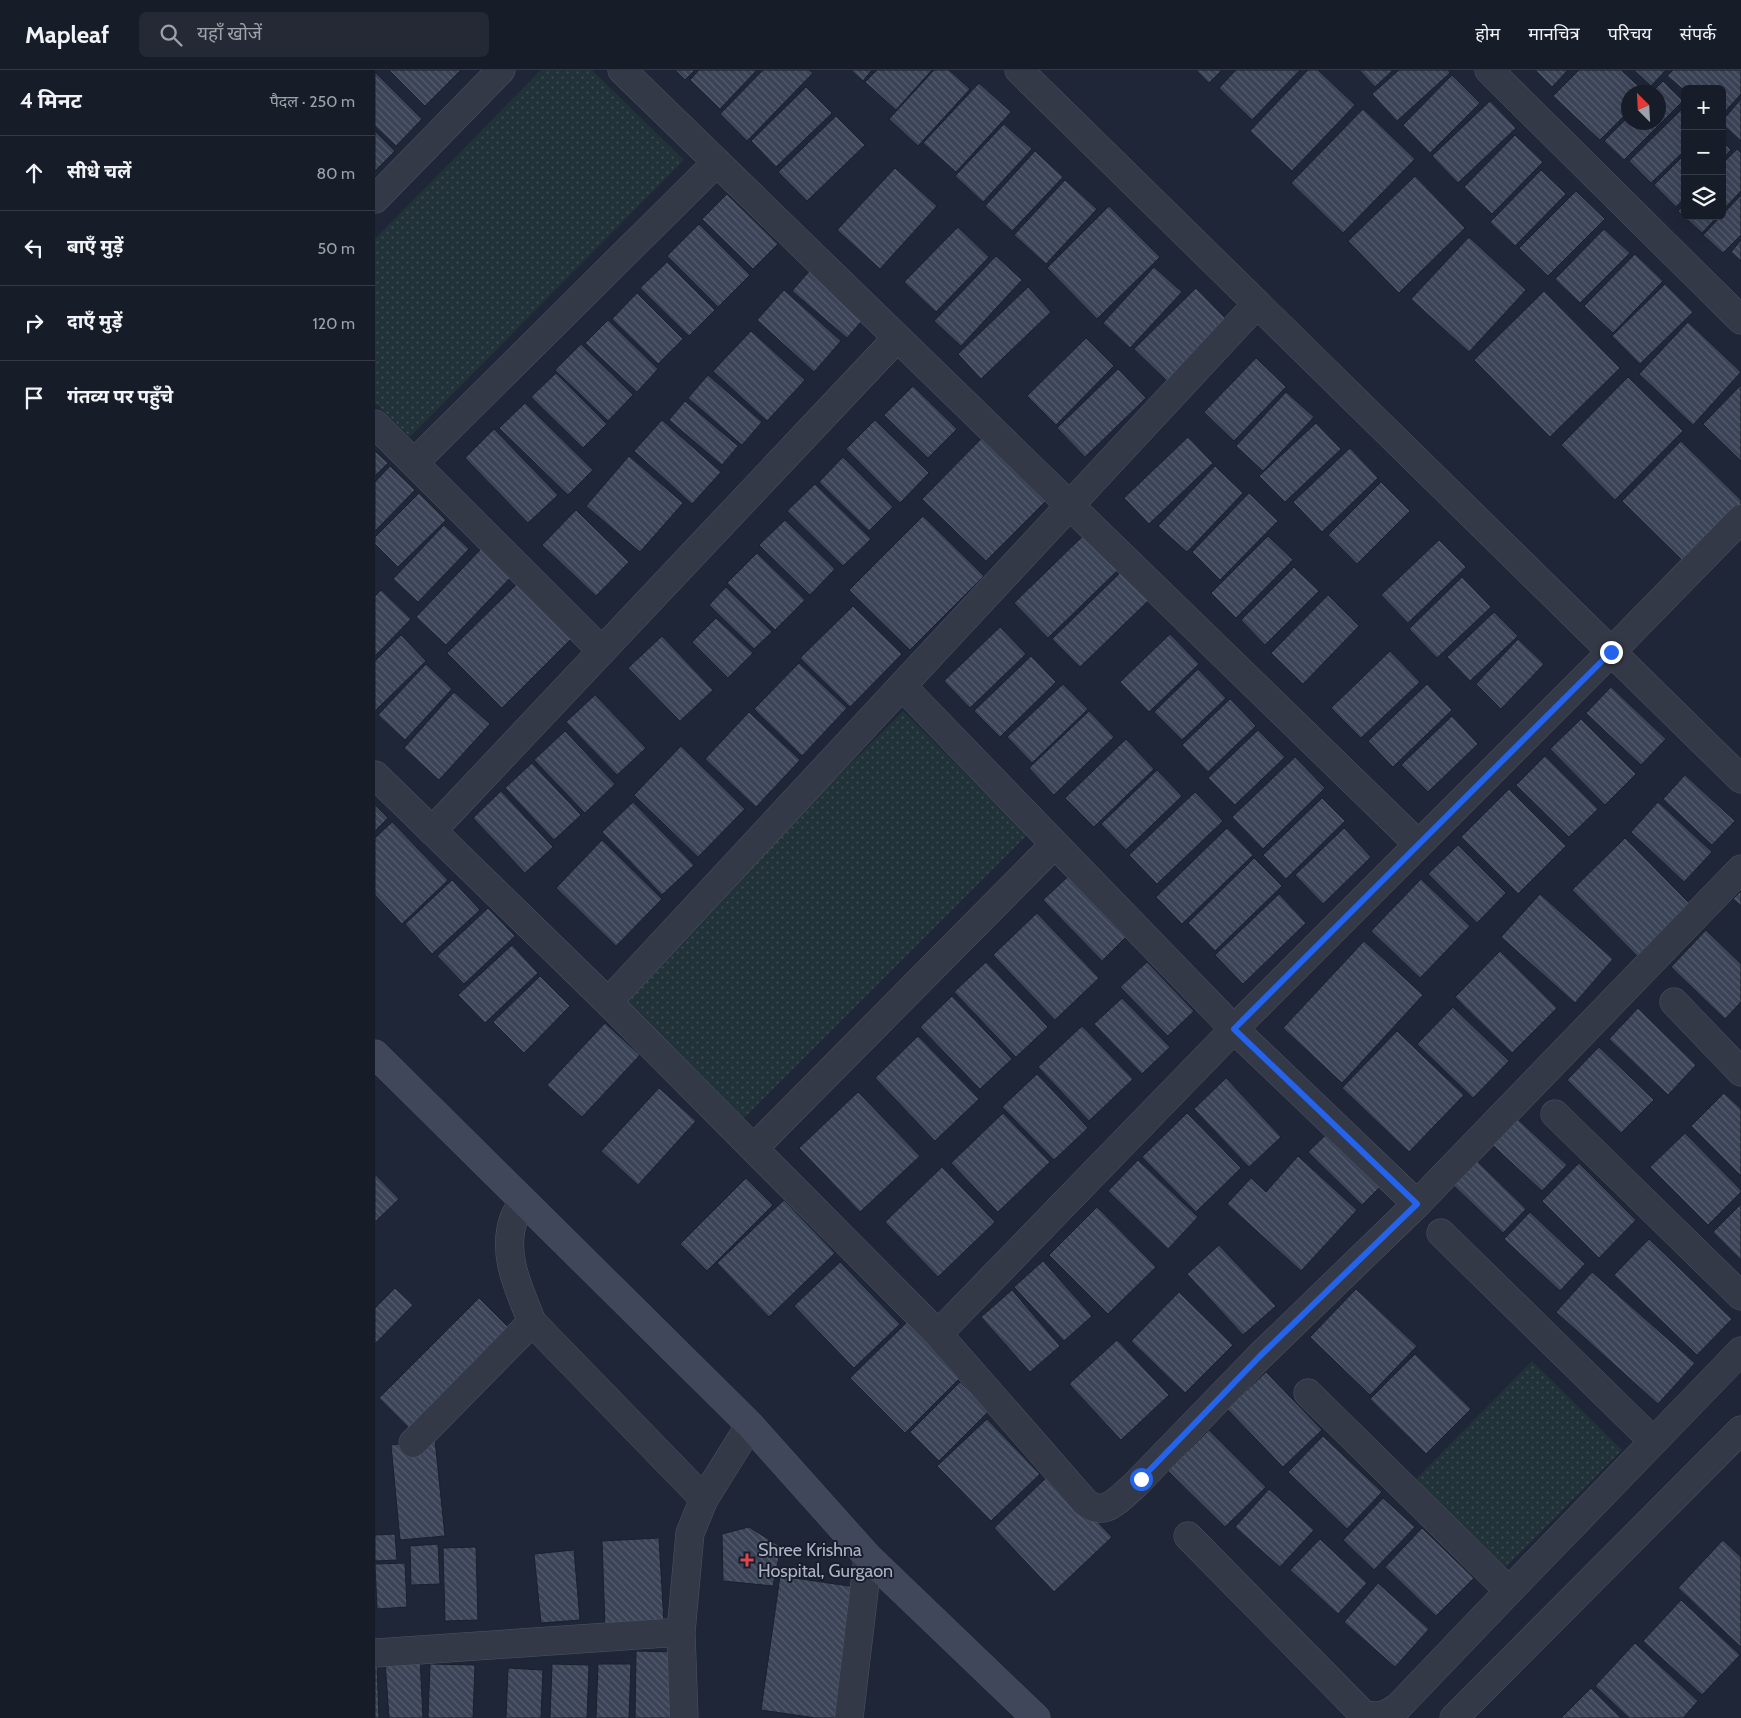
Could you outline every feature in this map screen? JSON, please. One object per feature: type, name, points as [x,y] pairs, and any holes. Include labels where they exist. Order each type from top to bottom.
[{"type":"street","points":[[375,199],[501,70]]},
{"type":"street","points":[[622,70],[1418,844]]},
{"type":"street","points":[[1019,70],[1741,779]]},
{"type":"street","points":[[1489,70],[1741,320]]},
{"type":"street","points":[[414,463],[717,162]]},
{"type":"street","points":[[608,1002],[1257,304]]},
{"type":"street","points":[[432,832],[897,338]]},
{"type":"street","points":[[375,424],[602,652]]},
{"type":"street","points":[[938,1334],[1234,1029],[1611,652],[1741,519]]},
{"type":"street","points":[[902,686],[1234,1029],[1417,1204]]},
{"type":"street","points":[[375,775],[608,1002],[938,1334],[1085,1502],[1092,1508],[1100,1509],[1110,1507],[1133,1487],[1260,1356],[1417,1204],[1741,869]]},
{"type":"street","points":[[754,1148],[1055,844]]},
{"type":"street","points":[[1674,1002],[1741,1072]]},
{"type":"street","points":[[375,1054],[750,1425],[868,1557],[1036,1718]]},
{"type":"street","points":[[1555,1114],[1741,1296]]},
{"type":"street","points":[[524,1202],[514,1216],[508,1239],[512,1268],[532,1322],[704,1499]]},
{"type":"street","points":[[1441,1232],[1653,1442]]},
{"type":"street","points":[[413,1443],[532,1322]]},
{"type":"street","points":[[1188,1536],[1363,1714],[1375,1716],[1388,1714],[1398,1707],[1741,1351]]},
{"type":"street","points":[[1308,1392],[1509,1591]]},
{"type":"street","points":[[685,1718],[681,1632],[690,1533],[704,1499],[750,1425]]},
{"type":"street","points":[[1453,1718],[1741,1430]]},
{"type":"street","points":[[849,1718],[868,1557]]},
{"type":"street","points":[[375,1653],[681,1632]]},
{"type":"shaded area","points":[[541,70],[592,70],[684,160],[410,437],[375,403],[375,239]]},
{"type":"shaded area","points":[[903,711],[1027,835],[744,1118],[620,995]]},
{"type":"shaded area","points":[[1532,1361],[1622,1450],[1506,1567],[1416,1479]]},
{"type":"building","points":[[389,70],[461,70],[425,106]]},
{"type":"building","points":[[675,70],[695,70],[685,80]]},
{"type":"building","points":[[699,70],[757,70],[720,109],[690,80]]},
{"type":"building","points":[[763,70],[809,70],[813,73],[747,141],[720,114]]},
{"type":"building","points":[[851,70],[872,70],[863,81]]},
{"type":"building","points":[[877,70],[932,70],[896,110],[865,82]]},
{"type":"building","points":[[934,70],[949,70],[970,89],[918,146],[889,119]]},
{"type":"building","points":[[1196,70],[1222,70],[1209,83]]},
{"type":"building","points":[[1236,70],[1300,70],[1252,120],[1219,88]]},
{"type":"building","points":[[1308,70],[1318,70],[1355,105],[1292,171],[1250,131]]},
{"type":"building","points":[[1359,70],[1393,70],[1375,87]]},
{"type":"building","points":[[1399,70],[1448,70],[1450,73],[1397,121],[1372,94]]},
{"type":"building","points":[[1535,70],[1568,70],[1552,87]]},
{"type":"building","points":[[1579,70],[1621,70],[1637,85],[1621,85],[1621,119],[1600,140],[1553,96]]},
{"type":"building","points":[[1634,70],[1666,70],[1652,85]]},
{"type":"building","points":[[1673,70],[1741,70],[1741,94],[1726,111],[1726,85],[1681,85],[1681,88],[1667,76]]},
{"type":"building","points":[[375,72],[422,119],[396,146],[375,126]]},
{"type":"building","points":[[1452,75],[1480,103],[1430,153],[1403,125]]},
{"type":"building","points":[[1663,81],[1681,99],[1681,103],[1666,118],[1666,85],[1659,85]]},
{"type":"building","points":[[979,83],[1011,112],[956,172],[923,143]]},
{"type":"building","points":[[806,87],[832,113],[776,167],[751,141]]},
{"type":"building","points":[[1741,99],[1741,141],[1726,128],[1726,116]]},
{"type":"building","points":[[1490,101],[1516,128],[1458,183],[1432,156]]},
{"type":"building","points":[[1363,109],[1415,159],[1343,233],[1291,183]]},
{"type":"building","points":[[1681,110],[1681,154],[1651,183],[1629,161],[1661,130],[1666,130],[1666,125]]},
{"type":"building","points":[[836,116],[865,145],[807,201],[778,172]]},
{"type":"building","points":[[1004,124],[1032,149],[983,202],[955,176]]},
{"type":"building","points":[[1621,124],[1621,130],[1654,130],[1624,160],[1604,141]]},
{"type":"building","points":[[375,131],[395,151],[375,171]]},
{"type":"building","points":[[1515,135],[1543,162],[1492,214],[1464,187]]},
{"type":"building","points":[[1726,145],[1731,150],[1726,155]]},
{"type":"building","points":[[1737,149],[1741,153],[1741,191],[1726,207],[1726,175],[1726,160]]},
{"type":"building","points":[[1035,151],[1063,177],[1012,231],[985,206]]},
{"type":"building","points":[[1681,158],[1681,201],[1676,207],[1654,185]]},
{"type":"building","points":[[895,168],[937,206],[880,269],[837,230]]},
{"type":"building","points":[[1541,170],[1566,194],[1515,246],[1490,222]]},
{"type":"building","points":[[1415,176],[1465,228],[1399,293],[1348,241]]},
{"type":"building","points":[[1065,180],[1097,209],[1046,264],[1014,235]]},
{"type":"building","points":[[1576,191],[1605,219],[1548,276],[1519,248]]},
{"type":"building","points":[[727,194],[778,244],[753,269],[702,219]]},
{"type":"building","points":[[1741,195],[1741,235],[1723,253],[1703,235],[1717,220],[1726,220],[1726,211]]},
{"type":"building","points":[[1109,206],[1160,257],[1097,319],[1047,268]]},
{"type":"building","points":[[1688,220],[1714,220],[1702,233]]},
{"type":"building","points":[[699,224],[750,275],[718,307],[667,256]]},
{"type":"building","points":[[958,227],[989,257],[936,312],[904,282]]},
{"type":"building","points":[[1604,229],[1630,253],[1580,303],[1555,279]]},
{"type":"building","points":[[1469,237],[1526,290],[1469,352],[1411,299]]},
{"type":"building","points":[[1741,240],[1741,261],[1731,252]]},
{"type":"building","points":[[1635,254],[1663,281],[1613,333],[1584,306]]},
{"type":"building","points":[[996,256],[1022,280],[961,346],[934,321]]},
{"type":"building","points":[[667,262],[715,310],[689,336],[640,288]]},
{"type":"building","points":[[1154,267],[1182,292],[1130,348],[1103,323]]},
{"type":"building","points":[[812,268],[867,315],[847,338],[792,291]]},
{"type":"building","points":[[1665,284],[1693,312],[1640,364],[1612,336]]},
{"type":"building","points":[[1028,287],[1051,312],[981,379],[958,354]]},
{"type":"building","points":[[1196,288],[1230,323],[1169,383],[1134,349]]},
{"type":"building","points":[[784,290],[841,341],[814,372],[757,320]]},
{"type":"building","points":[[1544,291],[1620,368],[1550,437],[1474,360]]},
{"type":"building","points":[[637,293],[683,339],[658,364],[612,319]]},
{"type":"building","points":[[608,320],[658,369],[637,392],[585,343]]},
{"type":"building","points":[[1688,322],[1741,372],[1693,425],[1639,374]]},
{"type":"building","points":[[751,331],[805,380],[767,421],[713,371]]},
{"type":"building","points":[[1086,338],[1114,366],[1056,425],[1027,396]]},
{"type":"building","points":[[581,344],[633,395],[608,421],[555,370]]},
{"type":"building","points":[[1256,358],[1286,387],[1234,441],[1204,412]]},
{"type":"building","points":[[1118,369],[1146,398],[1085,457],[1057,428]]},
{"type":"building","points":[[556,373],[607,424],[583,448],[531,397]]},
{"type":"building","points":[[708,375],[762,422],[742,445],[688,398]]},
{"type":"building","points":[[1628,377],[1683,431],[1615,500],[1561,445]]},
{"type":"building","points":[[1741,385],[1741,461],[1703,424]]},
{"type":"building","points":[[913,386],[957,429],[928,458],[884,415]]},
{"type":"building","points":[[1286,392],[1314,417],[1263,471],[1236,446]]},
{"type":"building","points":[[685,401],[738,446],[722,465],[669,420]]},
{"type":"building","points":[[525,403],[593,470],[568,495],[499,428]]},
{"type":"building","points":[[662,420],[721,472],[692,504],[634,451]]},
{"type":"building","points":[[875,420],[929,473],[900,503],[846,449]]},
{"type":"building","points":[[1316,423],[1341,449],[1285,502],[1259,476]]},
{"type":"building","points":[[494,429],[558,495],[528,523],[465,458]]},
{"type":"building","points":[[983,437],[1047,500],[986,561],[922,499]]},
{"type":"building","points":[[1188,437],[1213,463],[1149,524],[1124,498]]},
{"type":"building","points":[[1681,441],[1741,500],[1741,509],[1686,564],[1622,501]]},
{"type":"building","points":[[1350,448],[1378,478],[1322,532],[1293,502]]},
{"type":"building","points":[[375,451],[388,463],[375,476]]},
{"type":"building","points":[[629,456],[683,503],[640,552],[586,506]]},
{"type":"building","points":[[843,457],[893,507],[869,531],[819,482]]},
{"type":"building","points":[[390,466],[415,490],[375,531],[375,482]]},
{"type":"building","points":[[1215,466],[1243,493],[1187,552],[1158,526]]},
{"type":"building","points":[[1381,482],[1410,511],[1357,564],[1328,535]]},
{"type":"building","points":[[815,484],[871,539],[843,566],[787,511]]},
{"type":"building","points":[[419,493],[446,520],[398,567],[375,544],[375,537]]},
{"type":"building","points":[[1249,493],[1278,521],[1220,580],[1192,552]]},
{"type":"building","points":[[576,510],[629,562],[596,596],[542,545]]},
{"type":"building","points":[[923,516],[984,576],[910,650],[849,590]]},
{"type":"building","points":[[785,520],[835,569],[810,595],[759,545]]},
{"type":"building","points":[[444,525],[469,549],[418,602],[393,579]]},
{"type":"building","points":[[1085,534],[1119,569],[1048,638],[1014,603]]},
{"type":"building","points":[[1268,536],[1293,560],[1236,618],[1211,593]]},
{"type":"building","points":[[1439,540],[1466,567],[1408,623],[1381,595]]},
{"type":"building","points":[[481,549],[510,578],[446,645],[416,617]]},
{"type":"building","points":[[757,553],[805,600],[775,630],[727,583]]},
{"type":"building","points":[[1294,567],[1319,591],[1265,645],[1241,620]]},
{"type":"building","points":[[1121,572],[1149,600],[1080,667],[1052,639]]},
{"type":"building","points":[[1462,577],[1491,607],[1437,658],[1409,629]]},
{"type":"building","points":[[517,584],[571,639],[502,708],[447,653]]},
{"type":"building","points":[[726,587],[772,632],[754,649],[709,605]]},
{"type":"building","points":[[381,590],[411,619],[375,656],[375,596]]},
{"type":"building","points":[[1328,595],[1359,626],[1303,684],[1271,653]]},
{"type":"building","points":[[853,606],[902,654],[850,707],[800,658]]},
{"type":"building","points":[[1494,612],[1518,636],[1470,681],[1447,657]]},
{"type":"building","points":[[716,618],[753,653],[728,678],[692,642]]},
{"type":"building","points":[[1000,627],[1026,654],[970,708],[944,681]]},
{"type":"building","points":[[1170,634],[1199,664],[1149,712],[1120,682]]},
{"type":"building","points":[[401,635],[426,661],[375,711],[375,661]]},
{"type":"building","points":[[662,636],[713,690],[680,721],[628,668]]},
{"type":"building","points":[[1518,639],[1544,664],[1501,709],[1476,684]]},
{"type":"building","points":[[1390,651],[1420,682],[1361,738],[1331,708]]},
{"type":"building","points":[[1031,656],[1056,682],[1000,737],[974,711]]},
{"type":"building","points":[[799,663],[847,708],[802,756],[754,709]]},
{"type":"building","points":[[426,664],[452,689],[405,740],[378,715]]},
{"type":"building","points":[[1198,669],[1226,698],[1182,740],[1154,712]]},
{"type":"building","points":[[1063,684],[1088,709],[1032,763],[1007,737]]},
{"type":"building","points":[[1427,684],[1452,710],[1393,767],[1368,741]]},
{"type":"building","points":[[1611,687],[1666,739],[1641,765],[1586,713]]},
{"type":"building","points":[[454,692],[490,724],[439,780],[404,748]]},
{"type":"building","points":[[595,695],[646,748],[617,775],[566,722]]},
{"type":"building","points":[[1230,699],[1256,726],[1208,772],[1182,745]]},
{"type":"building","points":[[1089,711],[1114,737],[1054,795],[1029,768]]},
{"type":"building","points":[[749,712],[800,760],[756,807],[705,759]]},
{"type":"building","points":[[1452,716],[1478,744],[1428,792],[1401,765]]},
{"type":"building","points":[[1581,719],[1636,774],[1605,805],[1550,749]]},
{"type":"building","points":[[1258,730],[1285,757],[1235,805],[1208,778]]},
{"type":"building","points":[[565,731],[615,784],[585,813],[534,760]]},
{"type":"building","points":[[1126,739],[1154,769],[1094,827],[1065,798]]},
{"type":"building","points":[[681,746],[745,809],[698,857],[634,795]]},
{"type":"building","points":[[1545,756],[1598,809],[1569,837],[1516,785]]},
{"type":"building","points":[[1295,757],[1325,788],[1263,849],[1232,817]]},
{"type":"building","points":[[532,763],[581,815],[554,840],[505,788]]},
{"type":"building","points":[[1157,770],[1182,796],[1126,850],[1101,824]]},
{"type":"building","points":[[1685,775],[1735,821],[1712,845],[1663,799]]},
{"type":"building","points":[[1509,789],[1566,846],[1518,894],[1461,837]]},
{"type":"building","points":[[501,791],[553,847],[525,873],[473,818]]},
{"type":"building","points":[[1195,792],[1223,821],[1157,884],[1129,855]]},
{"type":"building","points":[[1322,798],[1345,821],[1286,879],[1263,855]]},
{"type":"building","points":[[633,802],[694,865],[662,895],[602,832]]},
{"type":"building","points":[[1658,802],[1712,852],[1684,882],[1631,832]]},
{"type":"building","points":[[375,805],[388,818],[375,831]]},
{"type":"building","points":[[392,822],[448,880],[402,924],[375,895],[375,838]]},
{"type":"building","points":[[1227,828],[1253,855],[1182,924],[1156,897]]},
{"type":"building","points":[[1344,828],[1371,857],[1323,904],[1295,875]]},
{"type":"building","points":[[1625,838],[1692,906],[1638,957],[1572,890]]},
{"type":"building","points":[[602,840],[662,899],[616,946],[556,888]]},
{"type":"building","points":[[1458,845],[1506,893],[1477,923],[1428,874]]},
{"type":"building","points":[[1254,858],[1282,886],[1215,951],[1188,923]]},
{"type":"building","points":[[1074,871],[1132,931],[1102,961],[1043,900]]},
{"type":"building","points":[[1421,879],[1470,926],[1420,978],[1371,931]]},
{"type":"building","points":[[452,880],[480,910],[432,954],[405,924]]},
{"type":"building","points":[[1741,891],[1741,906],[1733,899]]},
{"type":"building","points":[[1279,894],[1306,923],[1243,984],[1215,955]]},
{"type":"building","points":[[1540,894],[1613,959],[1575,1003],[1501,937]]},
{"type":"building","points":[[488,908],[515,936],[464,984],[437,956]]},
{"type":"building","points":[[1037,913],[1099,978],[1055,1020],[993,955]]},
{"type":"building","points":[[1706,930],[1741,964],[1741,1002],[1725,1019],[1671,967]]},
{"type":"building","points":[[1364,941],[1423,995],[1342,1083],[1283,1028]]},
{"type":"building","points":[[512,945],[538,973],[485,1023],[458,995]]},
{"type":"building","points":[[1500,951],[1557,1008],[1512,1053],[1455,997]]},
{"type":"building","points":[[986,962],[1048,1027],[1016,1057],[954,992]]},
{"type":"building","points":[[1147,962],[1194,1011],[1168,1036],[1120,987]]},
{"type":"building","points":[[540,976],[570,1006],[524,1053],[493,1022]]},
{"type":"building","points":[[952,996],[1012,1059],[980,1089],[920,1027]]},
{"type":"building","points":[[1122,998],[1170,1047],[1142,1074],[1094,1024]]},
{"type":"building","points":[[1453,1007],[1509,1061],[1473,1098],[1417,1044]]},
{"type":"building","points":[[1638,1008],[1696,1065],[1668,1095],[1609,1039]]},
{"type":"building","points":[[605,1023],[640,1055],[582,1117],[547,1085]]},
{"type":"building","points":[[1082,1026],[1133,1079],[1089,1121],[1038,1067]]},
{"type":"building","points":[[1397,1031],[1464,1095],[1409,1152],[1342,1088]]},
{"type":"building","points":[[918,1036],[979,1099],[935,1141],[875,1078]]},
{"type":"building","points":[[1599,1047],[1654,1100],[1621,1133],[1567,1080]]},
{"type":"building","points":[[1037,1074],[1088,1128],[1054,1160],[1002,1107]]},
{"type":"building","points":[[1226,1078],[1281,1137],[1249,1167],[1194,1109]]},
{"type":"building","points":[[659,1088],[696,1121],[638,1185],[601,1151]]},
{"type":"building","points":[[858,1092],[920,1156],[860,1212],[799,1148]]},
{"type":"building","points":[[1724,1093],[1741,1109],[1741,1176],[1691,1126]]},
{"type":"building","points":[[1003,1113],[1050,1162],[998,1212],[951,1163]]},
{"type":"building","points":[[1187,1113],[1241,1168],[1196,1212],[1142,1157]]},
{"type":"building","points":[[1511,1113],[1567,1165],[1542,1191],[1486,1139]]},
{"type":"building","points":[[1335,1126],[1388,1179],[1362,1205],[1308,1152]]},
{"type":"building","points":[[1685,1133],[1741,1190],[1708,1225],[1650,1167]]},
{"type":"building","points":[[1298,1156],[1357,1210],[1301,1271],[1227,1204],[1251,1178],[1266,1192]]},
{"type":"building","points":[[1475,1159],[1526,1209],[1503,1233],[1451,1183]]},
{"type":"building","points":[[1138,1160],[1198,1217],[1168,1249],[1108,1191]]},
{"type":"building","points":[[1579,1163],[1636,1220],[1599,1258],[1542,1201]]},
{"type":"building","points":[[942,1167],[995,1222],[938,1277],[885,1222]]},
{"type":"building","points":[[375,1175],[399,1199],[375,1222]]},
{"type":"building","points":[[746,1178],[773,1205],[707,1271],[680,1244]]},
{"type":"building","points":[[784,1200],[835,1253],[769,1317],[717,1263]]},
{"type":"building","points":[[1741,1204],[1741,1260],[1713,1232]]},
{"type":"building","points":[[1097,1207],[1156,1267],[1108,1314],[1049,1255]]},
{"type":"building","points":[[1530,1212],[1585,1264],[1560,1291],[1504,1239]]},
{"type":"building","points":[[1649,1239],[1732,1319],[1697,1355],[1614,1275]]},
{"type":"building","points":[[1219,1245],[1276,1306],[1243,1335],[1187,1274]]},
{"type":"building","points":[[1043,1261],[1092,1316],[1064,1341],[1014,1287]]},
{"type":"building","points":[[840,1262],[900,1324],[854,1368],[794,1306]]},
{"type":"building","points":[[1592,1272],[1695,1363],[1658,1404],[1556,1312]]},
{"type":"building","points":[[395,1288],[413,1305],[375,1344],[375,1308]]},
{"type":"building","points":[[1356,1289],[1417,1346],[1370,1395],[1310,1337]]},
{"type":"building","points":[[1012,1290],[1060,1346],[1030,1372],[981,1317]]},
{"type":"building","points":[[1179,1292],[1233,1345],[1185,1393],[1131,1341]]},
{"type":"building","points":[[479,1298],[509,1328],[409,1428],[379,1398]]},
{"type":"building","points":[[907,1322],[961,1377],[905,1433],[850,1378]]},
{"type":"building","points":[[1117,1340],[1169,1395],[1121,1440],[1069,1384]]},
{"type":"building","points":[[1415,1354],[1471,1409],[1426,1454],[1370,1399]]},
{"type":"building","points":[[1266,1372],[1322,1430],[1283,1467],[1227,1409]]},
{"type":"building","points":[[960,1382],[989,1411],[939,1461],[910,1432]]},
{"type":"building","points":[[987,1419],[1040,1474],[991,1521],[937,1466]]},
{"type":"building","points":[[1209,1430],[1266,1487],[1225,1527],[1168,1471]]},
{"type":"building","points":[[1323,1436],[1382,1492],[1347,1529],[1288,1472]]},
{"type":"building","points":[[435,1440],[445,1536],[400,1540],[391,1445]]},
{"type":"building","points":[[1051,1473],[1112,1537],[1054,1592],[994,1528]]},
{"type":"building","points":[[1269,1489],[1314,1530],[1280,1567],[1235,1527]]},
{"type":"building","points":[[1383,1498],[1415,1527],[1374,1570],[1343,1540]]},
{"type":"building","points":[[749,1527],[781,1547],[773,1586],[723,1581],[722,1534]]},
{"type":"building","points":[[1422,1528],[1474,1578],[1436,1616],[1385,1567]]},
{"type":"building","points":[[395,1534],[397,1560],[375,1561],[375,1535]]},
{"type":"building","points":[[659,1538],[664,1624],[605,1627],[602,1541]]},
{"type":"building","points":[[1320,1539],[1367,1583],[1338,1614],[1290,1570]]},
{"type":"building","points":[[1723,1540],[1741,1557],[1741,1647],[1678,1588]]},
{"type":"building","points":[[438,1544],[440,1584],[411,1585],[410,1546]]},
{"type":"building","points":[[476,1547],[478,1620],[445,1621],[443,1548]]},
{"type":"building","points":[[574,1550],[580,1620],[541,1623],[534,1554]]},
{"type":"building","points":[[405,1563],[407,1607],[377,1609],[375,1564]]},
{"type":"building","points":[[780,1576],[863,1588],[843,1718],[816,1718],[761,1710]]},
{"type":"building","points":[[1378,1583],[1429,1629],[1395,1667],[1344,1622]]},
{"type":"building","points":[[1681,1600],[1740,1655],[1702,1695],[1643,1641]]},
{"type":"building","points":[[1635,1643],[1698,1701],[1683,1718],[1629,1718],[1595,1686]]},
{"type":"building","points":[[636,1651],[674,1652],[673,1718],[635,1718]]},
{"type":"building","points":[[420,1658],[423,1718],[389,1718],[385,1661]]},
{"type":"building","points":[[375,1663],[377,1663],[379,1718],[375,1718]]},
{"type":"building","points":[[430,1664],[475,1665],[473,1718],[428,1718]]},
{"type":"building","points":[[552,1664],[589,1665],[587,1718],[550,1718]]},
{"type":"building","points":[[598,1664],[631,1664],[629,1718],[596,1718]]},
{"type":"building","points":[[508,1668],[543,1670],[541,1718],[506,1718]]},
{"type":"building","points":[[1591,1688],[1621,1718],[1561,1718]]},
{"type":"place","name":"Shree Krishna Hospital, Gurgaon","points":[[747,1560]]},
{"type":"route","points":[[1141,1479],[1260,1356],[1417,1204],[1234,1029],[1611,652]]}]
